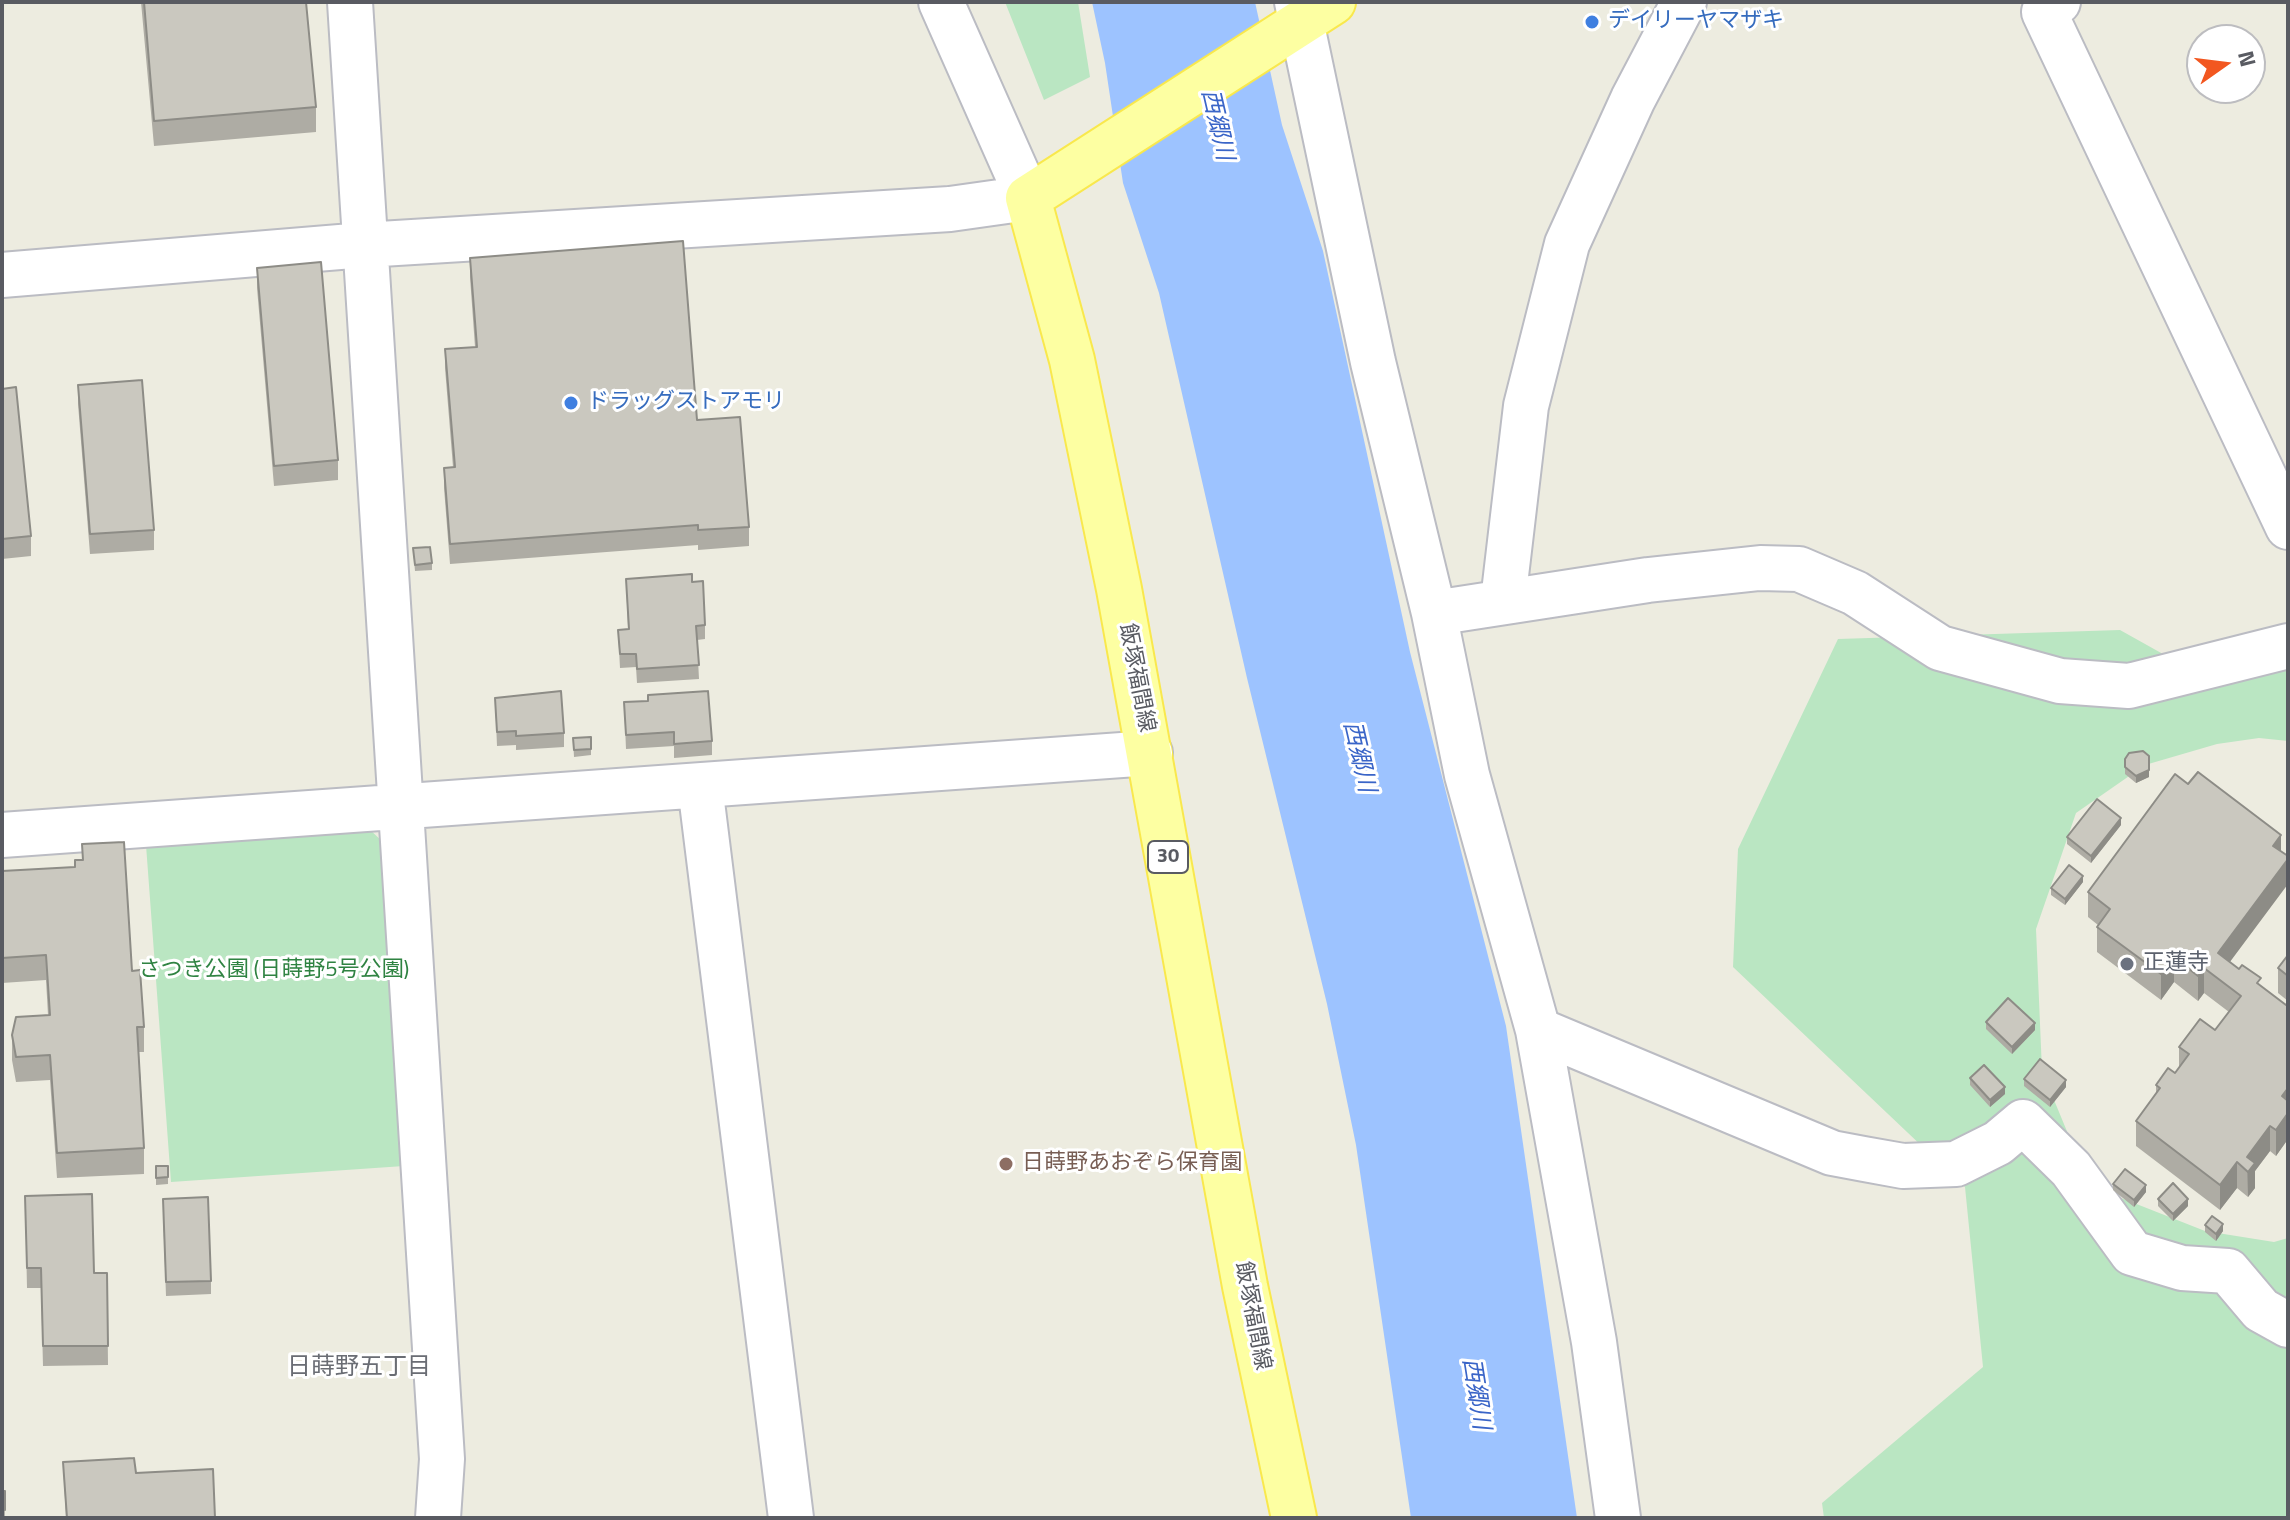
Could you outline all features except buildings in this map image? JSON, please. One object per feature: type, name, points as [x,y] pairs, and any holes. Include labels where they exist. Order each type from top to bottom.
[{"type":"main road","points":[[1028,198],[1301,17]]},
{"type":"main road","name":"飯塚福間線","points":[[1028,198],[1072,360],[1150,753],[1245,1286],[1294,1518]]},
{"type":"street","points":[[350,2],[442,1459],[438,1518]]},
{"type":"street","points":[[2,275],[364,245],[950,209],[1028,198],[941,2]]},
{"type":"street","points":[[1503,601],[1526,406],[1567,244],[1633,99],[1684,2]]},
{"type":"street","points":[[2058,2],[2044,12],[2288,527]]},
{"type":"street","points":[[1301,17],[1373,362],[1434,613],[1467,775],[1538,1030],[1594,1342],[1618,1518]]},
{"type":"street","points":[[1434,613],[1648,580],[1760,568],[1799,569],[1855,593],[1940,648],[2060,681],[2129,686],[2288,646]]},
{"type":"street","points":[[2,835],[1150,753]]},
{"type":"street","points":[[700,786],[791,1518]]},
{"type":"street","points":[[1538,1030],[1832,1153],[1903,1166],[1956,1164],[1998,1143],[2023,1122],[2071,1169],[2132,1253],[2182,1268],[2228,1271],[2261,1310],[2288,1325]]},
{"type":"green space","points":[[1005,2],[1078,2],[1090,77],[1044,100]]},
{"type":"green space","points":[[2120,630],[2222,687],[2288,663],[2288,741],[2259,738],[2217,744],[2145,765],[2076,813],[2036,929],[2042,1071],[2083,1170],[2106,1192],[2205,1231],[2274,1242],[2288,1238],[2288,1518],[1824,1518],[1822,1503],[1983,1367],[1965,1187],[1733,967],[1738,849],[1838,639]]},
{"type":"green space","name":"さつき公園 (日蒔野5号公園)","points":[[369,829],[383,842],[404,1166],[171,1182],[146,845]]},
{"type":"water","name":"西郷川","points":[[1092,2],[1255,2],[1282,125],[1323,251],[1410,652],[1506,1026],[1577,1518],[1411,1518],[1356,1145],[1327,1004],[1247,678],[1159,293],[1123,183],[1105,63]]},
{"type":"place","name":"デイリーヤマザキ","points":[[1592,22]]},
{"type":"place","name":"ドラッグストアモリ","points":[[571,403]]},
{"type":"place","name":"正蓮寺","points":[[2127,964]]},
{"type":"place","name":"日蒔野あおぞら保育園","points":[[1006,1164]]},
{"type":"district","name":"日蒔野五丁目","points":[[359,1368]]}]
